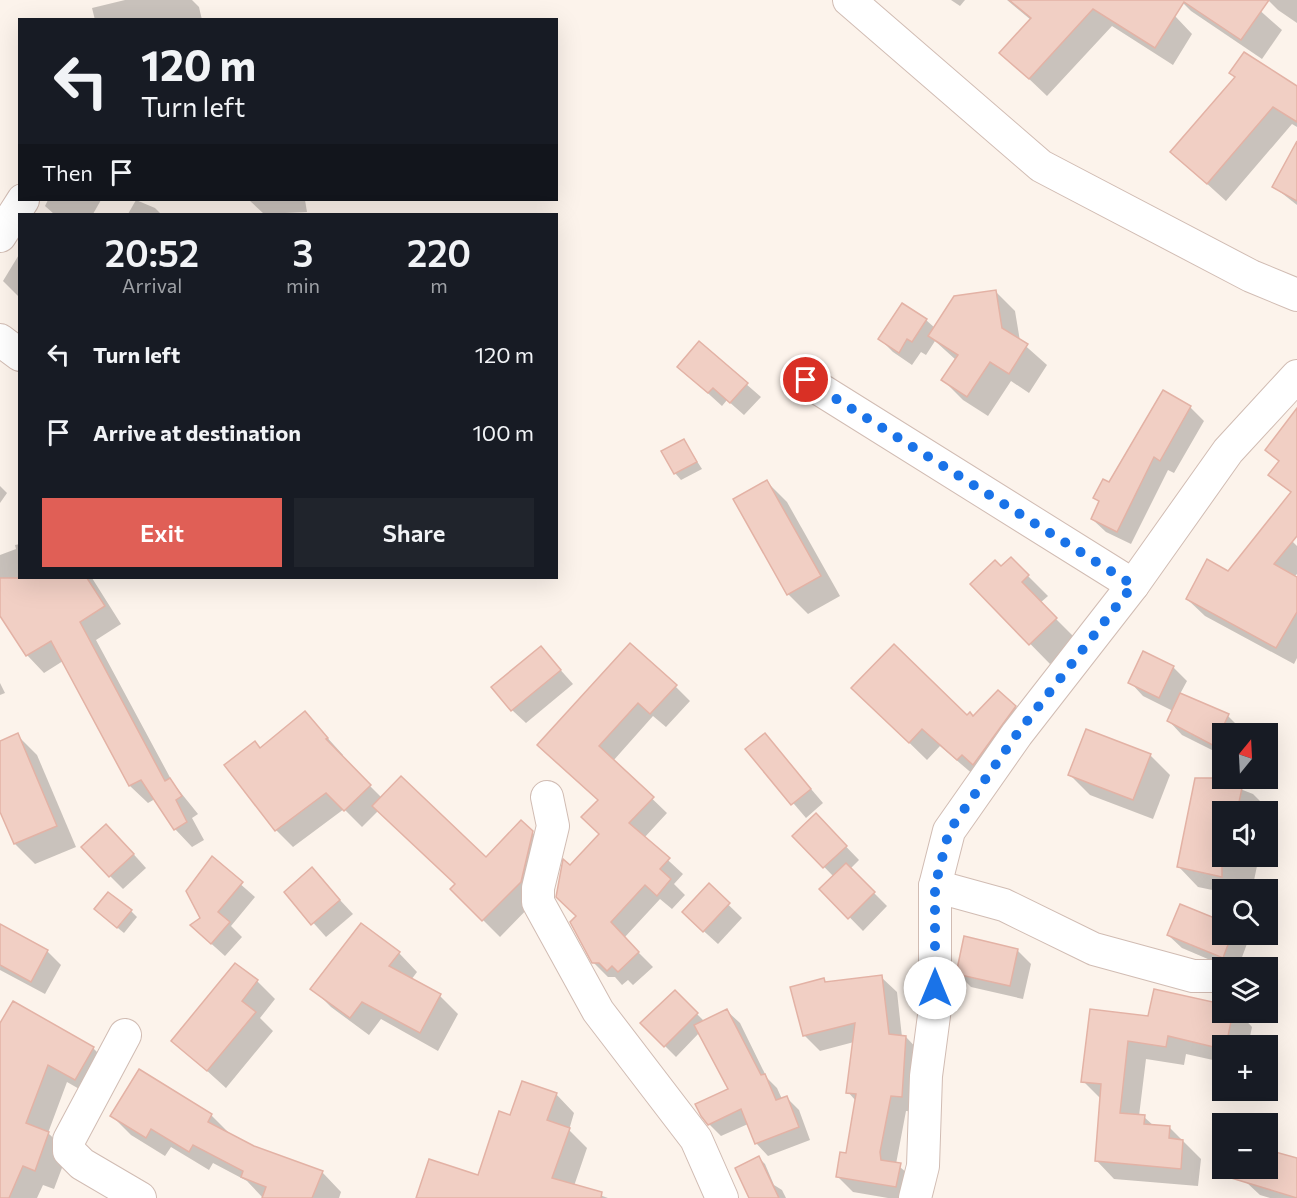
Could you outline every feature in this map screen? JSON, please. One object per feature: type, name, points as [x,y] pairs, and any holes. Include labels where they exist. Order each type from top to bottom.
[{"type":"street","points":[[849,0],[1041,166],[1251,276],[1297,295]]},
{"type":"street","points":[[0,236],[22,201]]},
{"type":"street","points":[[0,340],[18,353]]},
{"type":"street","points":[[915,1198],[923,1166],[926,1076],[935,1008],[935,886],[949,831],[972,795],[1133,585],[1228,451],[1297,376]]},
{"type":"street","points":[[806,380],[1133,585]]},
{"type":"street","points":[[548,797],[553,826],[538,888],[538,902],[598,1011],[696,1139],[722,1198]]},
{"type":"street","points":[[935,886],[1004,906],[1094,949],[1193,976],[1212,976]]},
{"type":"street","points":[[125,1035],[69,1140],[69,1151],[82,1164],[140,1198]]},
{"type":"building","points":[[1009,0],[1269,0],[1241,40],[1184,2],[1155,48],[1093,9],[1029,79],[999,53],[1031,18]]},
{"type":"building","points":[[1244,52],[1297,86],[1297,122],[1273,107],[1207,184],[1170,152],[1235,77],[1229,73]]},
{"type":"building","points":[[1297,141],[1297,201],[1272,187]]},
{"type":"building","points":[[996,290],[1002,328],[1028,344],[1009,374],[990,362],[967,397],[941,380],[958,355],[928,336],[954,296]]},
{"type":"building","points":[[902,303],[927,319],[912,342],[907,339],[899,353],[878,339]]},
{"type":"building","points":[[699,341],[748,383],[730,403],[713,388],[708,393],[677,367]]},
{"type":"building","points":[[1163,390],[1191,406],[1160,461],[1154,457],[1117,532],[1091,519],[1099,501],[1093,498],[1103,479],[1109,482]]},
{"type":"building","points":[[1297,408],[1297,536],[1274,564],[1297,577],[1297,612],[1276,648],[1186,599],[1207,559],[1228,571],[1291,492],[1268,475],[1279,461],[1265,450]]},
{"type":"building","points":[[684,439],[697,462],[674,474],[661,451]]},
{"type":"building","points":[[767,480],[821,576],[787,595],[733,499]]},
{"type":"building","points":[[1011,557],[1029,575],[1022,582],[1057,618],[1029,645],[970,584],[995,560],[1001,566]]},
{"type":"building","points":[[0,578],[88,579],[105,606],[80,622],[165,781],[170,778],[182,796],[176,800],[187,822],[174,830],[141,780],[129,786],[51,641],[26,656],[0,616]]},
{"type":"building","points":[[630,643],[677,685],[650,714],[638,703],[599,746],[654,797],[629,823],[670,858],[660,869],[671,879],[657,896],[645,885],[611,922],[639,952],[618,972],[612,966],[607,971],[599,963],[592,963],[570,922],[576,916],[556,897],[563,859],[570,865],[599,834],[581,817],[598,800],[537,745]]},
{"type":"building","points":[[894,644],[967,715],[970,712],[973,716],[998,690],[1016,706],[973,765],[962,755],[957,760],[922,729],[909,743],[851,688]]},
{"type":"building","points":[[541,646],[561,670],[511,711],[491,687]]},
{"type":"building","points":[[1143,651],[1174,666],[1159,698],[1128,683]]},
{"type":"building","points":[[1180,693],[1229,714],[1225,723],[1212,723],[1212,745],[1167,721]]},
{"type":"building","points":[[305,711],[328,738],[326,739],[371,785],[344,811],[326,793],[275,831],[224,765],[255,741],[260,748]]},
{"type":"building","points":[[1086,729],[1151,754],[1133,800],[1068,775]]},
{"type":"building","points":[[18,733],[57,826],[14,844],[0,812],[0,741]]},
{"type":"building","points":[[765,733],[811,789],[791,805],[745,749]]},
{"type":"building","points":[[401,776],[486,857],[521,820],[533,831],[521,882],[482,921],[450,889],[455,884],[372,806]]},
{"type":"building","points":[[1195,778],[1212,778],[1212,789],[1242,789],[1239,801],[1212,801],[1212,867],[1222,867],[1222,877],[1177,867]]},
{"type":"building","points":[[816,813],[847,846],[823,868],[792,836]]},
{"type":"building","points":[[106,824],[134,854],[109,877],[81,847]]},
{"type":"building","points":[[212,856],[243,882],[218,912],[230,922],[211,944],[190,925],[200,918],[186,891]]},
{"type":"building","points":[[846,863],[875,892],[848,919],[819,889]]},
{"type":"building","points":[[312,867],[340,900],[311,925],[284,892]]},
{"type":"building","points":[[709,883],[730,903],[703,932],[682,912]]},
{"type":"building","points":[[108,892],[132,910],[117,928],[94,909]]},
{"type":"building","points":[[1180,904],[1212,917],[1212,945],[1228,945],[1223,957],[1221,957],[1167,935]]},
{"type":"building","points":[[361,923],[400,952],[389,966],[441,994],[420,1033],[362,1002],[350,1018],[310,989]]},
{"type":"building","points":[[0,924],[48,950],[31,982],[0,965]]},
{"type":"building","points":[[964,936],[1018,949],[1010,986],[956,974]]},
{"type":"building","points":[[235,963],[258,980],[242,1001],[256,1012],[207,1071],[171,1041]]},
{"type":"building","points":[[882,975],[889,1034],[906,1036],[902,1097],[891,1096],[880,1152],[881,1160],[901,1163],[896,1187],[836,1177],[840,1152],[846,1153],[856,1094],[846,1093],[855,1023],[803,1036],[790,987],[824,978],[825,982]]},
{"type":"building","points":[[1154,989],[1212,1002],[1212,1023],[1231,1023],[1228,1035],[1212,1035],[1212,1047],[1168,1036],[1166,1047],[1128,1041],[1120,1113],[1145,1115],[1144,1124],[1170,1126],[1169,1138],[1183,1140],[1181,1169],[1095,1161],[1101,1084],[1081,1082],[1090,1009],[1148,1016]]},
{"type":"building","points":[[675,990],[698,1013],[664,1047],[640,1023]]},
{"type":"building","points":[[13,1001],[94,1047],[75,1080],[48,1065],[26,1123],[49,1132],[35,1171],[23,1166],[9,1198],[0,1198],[0,1023]]},
{"type":"building","points":[[727,1009],[761,1075],[765,1074],[776,1100],[787,1096],[799,1127],[755,1144],[741,1109],[708,1125],[701,1116],[695,1104],[728,1089],[694,1025]]},
{"type":"building","points":[[139,1069],[212,1114],[208,1122],[254,1146],[323,1171],[312,1198],[262,1198],[266,1187],[241,1177],[243,1171],[193,1145],[189,1152],[151,1129],[146,1138],[110,1116]]},
{"type":"building","points":[[522,1081],[557,1093],[547,1120],[570,1128],[552,1178],[602,1192],[601,1198],[416,1198],[429,1159],[478,1175],[499,1111],[510,1115]]},
{"type":"building","points":[[1278,1153],[1297,1158],[1297,1198],[1234,1179],[1278,1179]]},
{"type":"building","points":[[759,1156],[779,1198],[749,1198],[735,1168]]},
{"type":"route","points":[[806,380],[1133,585],[1017,734],[972,795],[949,831],[940,859],[935,886],[935,988]]}]
